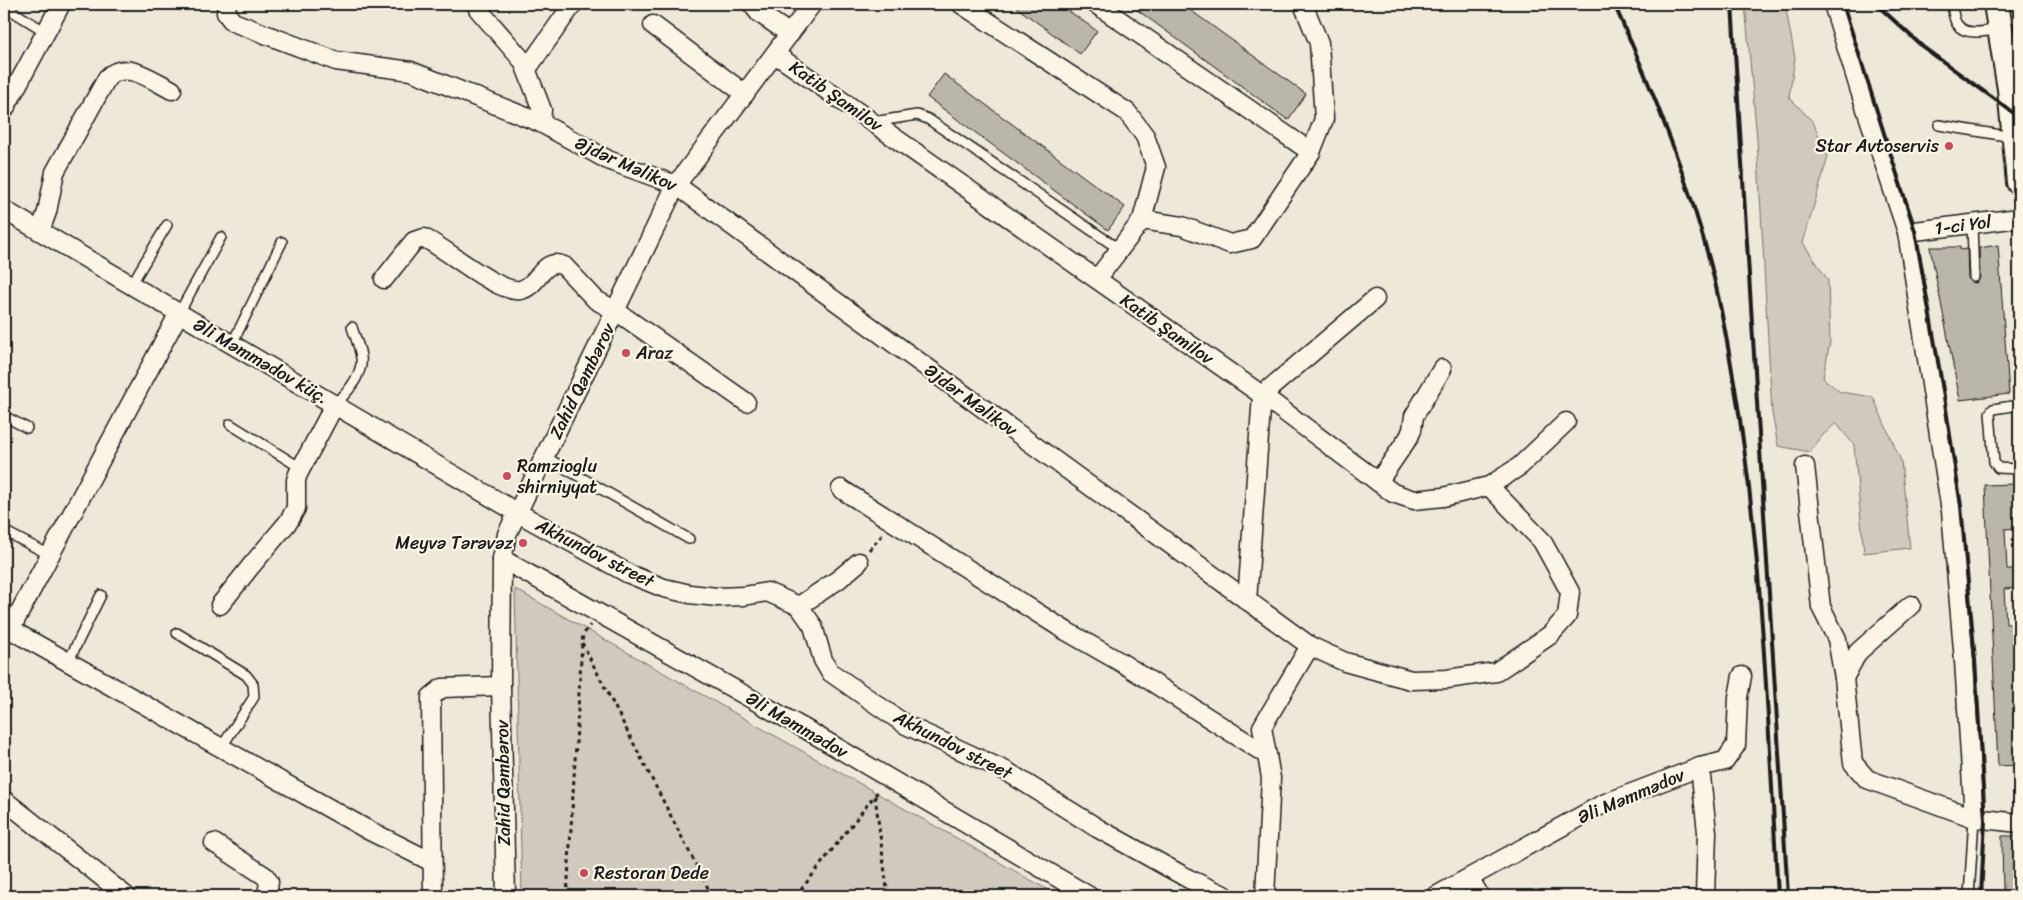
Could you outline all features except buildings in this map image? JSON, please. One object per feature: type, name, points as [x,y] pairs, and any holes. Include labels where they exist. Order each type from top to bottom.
[{"type":"main road","points":[[1996,4],[2001,29],[2012,58],[2019,182]]},
{"type":"street","points":[[4,110],[62,4]]},
{"type":"street","name":"Əjdər Məlikov","points":[[227,4],[226,13],[233,22],[336,61],[411,72],[541,123],[608,160],[676,185],[1310,646],[1345,662],[1412,680],[1447,679],[1496,672],[1550,635],[1567,616],[1570,592],[1542,540],[1489,486]]},
{"type":"street","points":[[477,4],[478,9],[520,56],[527,69],[542,110],[541,123]]},
{"type":"street","points":[[527,69],[573,4]]},
{"type":"street","points":[[752,4],[758,13],[790,34]]},
{"type":"street","name":"Zahid Qəmbərov","points":[[506,896],[501,686],[502,558],[507,534],[676,185],[812,4]]},
{"type":"street","points":[[961,4],[1127,112],[1146,136],[1156,167],[1142,220],[1096,279]]},
{"type":"street","points":[[1096,4],[1311,152]]},
{"type":"street","points":[[1142,220],[1182,226],[1230,244],[1252,239],[1311,152],[1324,119],[1319,44],[1303,4]]},
{"type":"street","points":[[1833,4],[1907,232],[1951,511],[1964,661],[1974,818]]},
{"type":"street","points":[[653,25],[745,94]]},
{"type":"street","name":"Katib Şamilov","points":[[775,54],[1262,395],[1393,493],[1414,500],[1444,497],[1489,486],[1520,466],[1566,422]]},
{"type":"street","points":[[40,231],[49,204],[55,172],[106,78],[112,72],[125,69],[172,90]]},
{"type":"street","name":"Əli Məmmədov küç.","points":[[4,210],[518,512]]},
{"type":"street","name":"1-ci Yol","points":[[1907,232],[2019,218]]},
{"type":"street","points":[[384,279],[414,241],[424,238],[486,278],[513,289],[526,287],[547,266],[555,263],[560,264],[596,300],[616,310],[746,402]]},
{"type":"street","points":[[1247,601],[1262,395],[1375,299]]},
{"type":"street","points":[[179,313],[50,555],[7,628],[368,830],[432,862]]},
{"type":"street","points":[[1378,482],[1409,437],[1414,416],[1442,369]]},
{"type":"street","points":[[220,605],[289,521],[296,508],[296,480],[334,404]]},
{"type":"street","points":[[1805,466],[1821,607],[1837,639],[1844,678],[1853,762],[1868,779],[1974,818],[2019,823]]},
{"type":"street","points":[[841,489],[1066,631],[1122,663],[1267,756]]},
{"type":"street","name":"Akhundov street","points":[[518,512],[629,574],[664,588],[690,594],[717,597],[744,596],[768,592],[799,606],[813,626],[822,660],[830,672],[906,725],[1006,771],[1099,829],[1189,879],[1226,896]]},
{"type":"street","name":"Əli Məmmədov","points":[[502,558],[823,740],[1089,896]]},
{"type":"street","points":[[799,606],[839,579],[859,562]]},
{"type":"street","points":[[1844,678],[1858,652],[1911,606]]},
{"type":"street","points":[[1265,896],[1271,778],[1262,727],[1310,646]]},
{"type":"street","name":"Əli Məmmədov","points":[[1436,896],[1603,804],[1700,767],[1725,761],[1736,745],[1738,697],[1742,676]]},
{"type":"street","points":[[433,896],[431,697],[442,688],[501,686]]},
{"type":"street","points":[[1700,767],[1707,832],[1705,896]]},
{"type":"street","points":[[4,800],[126,896]]},
{"type":"street","points":[[214,843],[266,876],[269,882],[267,896]]},
{"type":"street","points":[[1469,878],[1480,896]]},
{"type":"lane","points":[[1952,4],[1957,24],[1964,30],[1974,32],[2001,29]]},
{"type":"lane","points":[[4,6],[46,32]]},
{"type":"lane","points":[[873,122],[917,115],[928,119],[1119,249]]},
{"type":"lane","points":[[1939,125],[2016,137]]},
{"type":"lane","points":[[131,285],[167,225]]},
{"type":"lane","points":[[1972,225],[1974,277]]},
{"type":"lane","points":[[179,313],[221,237]]},
{"type":"lane","points":[[232,344],[282,242]]},
{"type":"lane","points":[[334,404],[348,392],[361,366],[352,327]]},
{"type":"lane","points":[[2019,405],[1993,409],[1990,413],[1994,462],[1998,468],[2019,469]]},
{"type":"lane","points":[[4,416],[27,428]]},
{"type":"lane","points":[[230,424],[301,468]]},
{"type":"lane","points":[[545,457],[689,539]]},
{"type":"lane","points":[[4,531],[50,555]]},
{"type":"lane","points":[[68,662],[101,595]]},
{"type":"lane","points":[[177,633],[246,675],[253,684],[254,697],[221,748]]},
{"type":"lane","points":[[1969,896],[1974,818]]},
{"type":"path","points":[[859,562],[892,521]]},
{"type":"path","points":[[567,896],[582,642],[712,896]]},
{"type":"path","points":[[796,896],[875,795],[888,896]]},
{"type":"shaded area","points":[[1745,4],[1785,4],[1795,58],[1789,97],[1813,122],[1828,157],[1803,243],[1828,280],[1830,342],[1823,378],[1840,392],[1873,397],[1901,461],[1910,548],[1864,553],[1854,445],[1836,423],[1822,436],[1810,452],[1778,446],[1772,413],[1757,139]]},
{"type":"shaded area","points":[[515,589],[1059,896],[522,896]]},
{"type":"railway","points":[[1614,4],[1642,67],[1679,163],[1701,229],[1718,293],[1724,325],[1735,388],[1752,514],[1763,642],[1778,896]]},
{"type":"railway","points":[[1732,4],[1788,896]]},
{"type":"railway","points":[[1843,4],[1915,231],[1961,506],[1975,660],[1985,820],[1981,896]]},
{"type":"railway","points":[[1876,4],[1923,47],[2019,117]]},
{"type":"place","name":"Star Avtoservis","points":[[1949,146]]},
{"type":"place","name":"Araz","points":[[626,353]]},
{"type":"place","name":"Ramzioglu shirniyyat","points":[[507,476]]},
{"type":"place","name":"Meyvə Tərəvəz","points":[[523,543]]},
{"type":"place","name":"Restoran Dede","points":[[584,873]]}]
